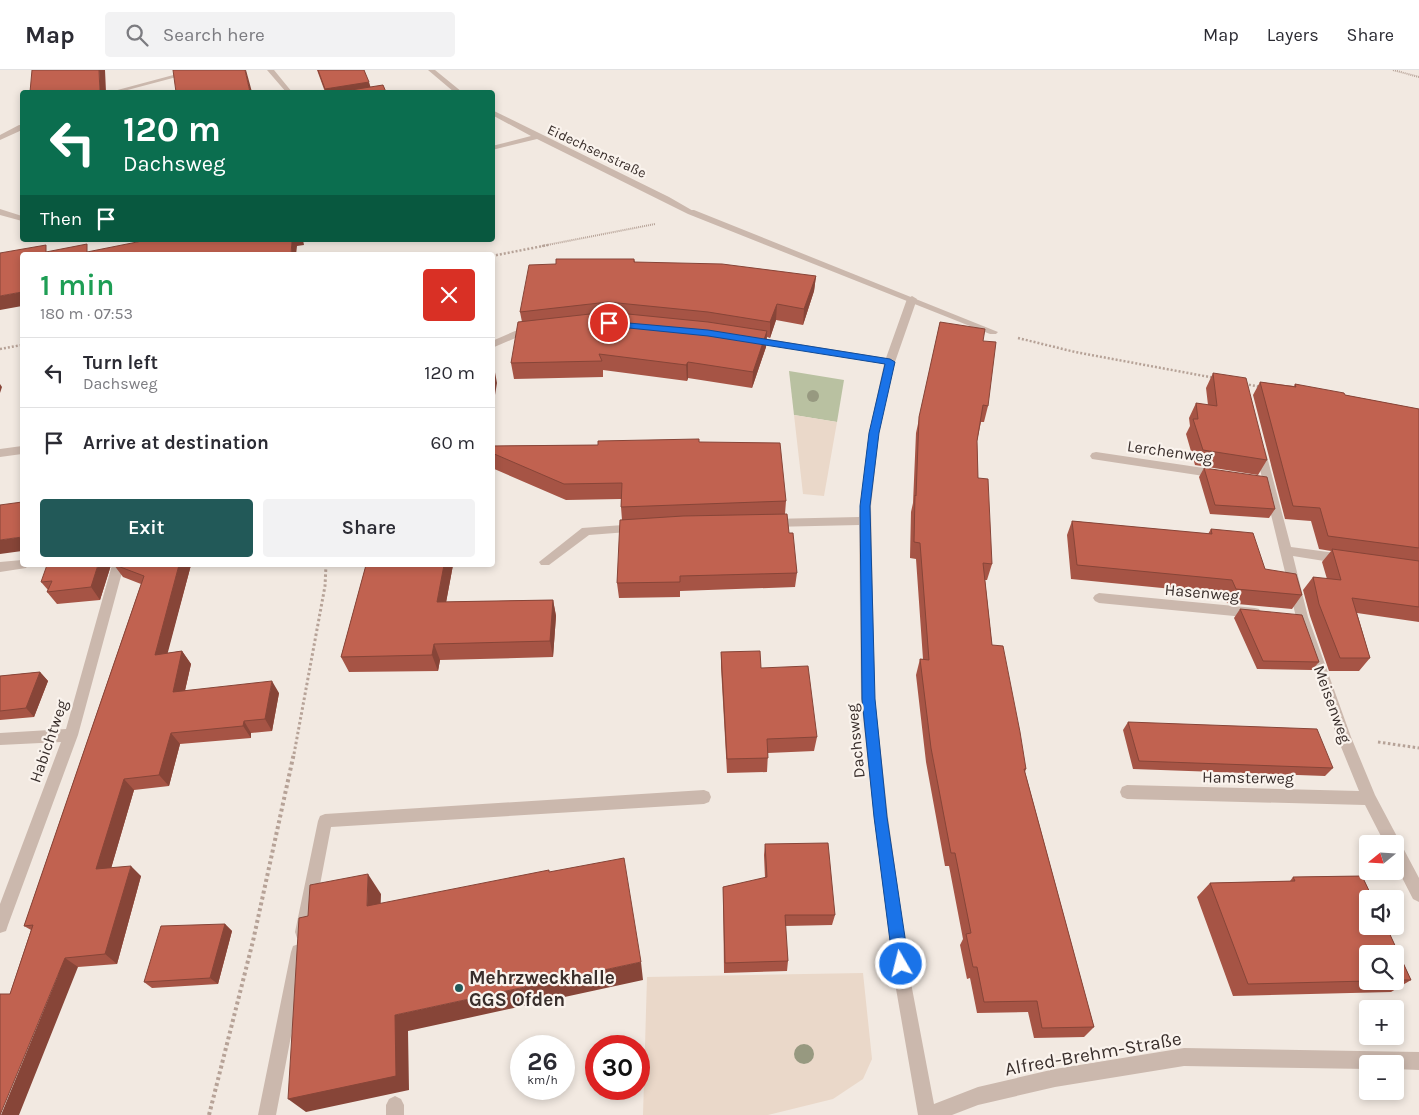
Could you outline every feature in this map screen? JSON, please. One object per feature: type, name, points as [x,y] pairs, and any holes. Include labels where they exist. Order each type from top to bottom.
[{"type":"street","points":[[138,89],[200,70]]},
{"type":"street","points":[[270,70],[288,90]]},
{"type":"street","points":[[431,70],[456,90]]},
{"type":"street","name":"Eidechsenstraße","points":[[495,114],[536,137],[644,186],[692,212],[993,332]]},
{"type":"street","points":[[0,138],[20,128]]},
{"type":"street","points":[[495,147],[536,137]]},
{"type":"street","points":[[0,212],[20,218]]},
{"type":"street","name":"Dachsweg","points":[[912,299],[890,362],[874,433],[865,506],[868,699],[904,983],[928,1115]]},
{"type":"street","points":[[495,344],[518,333],[546,330]]},
{"type":"street","points":[[737,337],[890,362]]},
{"type":"street","name":"Meisenweg","points":[[1257,437],[1264,481],[1286,551],[1298,617],[1369,798],[1388,835]]},
{"type":"street","points":[[0,453],[20,450]]},
{"type":"street","name":"Lerchenweg","points":[[1096,456],[1230,476]]},
{"type":"street","points":[[754,523],[866,521]]},
{"type":"street","points":[[545,562],[586,531],[654,527]]},
{"type":"street","points":[[1286,551],[1353,560]]},
{"type":"street","points":[[0,567],[20,564]]},
{"type":"street","name":"Habichtweg","points":[[0,925],[71,735],[117,567]]},
{"type":"street","name":"Hasenweg","points":[[1099,598],[1264,614]]},
{"type":"street","points":[[0,739],[71,735]]},
{"type":"street","name":"Hamsterweg","points":[[1126,792],[1369,798]]},
{"type":"street","points":[[267,1115],[325,821],[704,797]]},
{"type":"street","points":[[1404,865],[1419,894]]},
{"type":"street","name":"Alfred-Brehm-Straße","points":[[928,1115],[978,1096],[1055,1078],[1184,1057],[1419,1061]]},
{"type":"path","points":[[1393,70],[1419,77]]},
{"type":"path","points":[[495,255],[670,221],[692,212]]},
{"type":"path","points":[[993,332],[1075,352],[1223,380]]},
{"type":"path","points":[[0,349],[20,345]]},
{"type":"path","points":[[1243,384],[1262,388]]},
{"type":"path","points":[[209,1115],[253,941],[291,771],[325,586],[326,567]]},
{"type":"path","points":[[1344,737],[1419,748]]},
{"type":"green space","points":[[789,371],[844,380],[837,422],[794,415]]},
{"type":"shaded area","points":[[794,415],[837,422],[824,496],[803,494]]},
{"type":"shaded area","points":[[863,973],[872,1059],[863,1079],[833,1099],[768,1115],[643,1115],[643,1100],[650,1100],[650,1035],[645,1035],[647,977]]},
{"type":"building","points":[[32,70],[99,70],[100,90],[30,90]]},
{"type":"building","points":[[173,70],[245,70],[250,90],[176,90]]},
{"type":"building","points":[[318,70],[364,70],[369,82],[325,89]]},
{"type":"building","points":[[383,85],[385,90],[351,90]]},
{"type":"building","points":[[137,242],[292,242],[291,252],[87,252]]},
{"type":"building","points":[[87,244],[87,252],[46,252]]},
{"type":"building","points":[[46,245],[46,252],[20,252],[20,292],[0,296],[0,253]]},
{"type":"building","points":[[556,259],[634,259],[634,262],[722,264],[816,276],[804,309],[777,304],[770,322],[708,312],[608,302],[520,312],[529,265],[556,264]]},
{"type":"building","points":[[608,312],[708,322],[767,331],[753,372],[688,362],[686,365],[599,354],[602,361],[511,363],[518,322]]},
{"type":"building","points":[[940,322],[985,329],[983,341],[996,342],[988,406],[983,405],[977,441],[978,478],[988,479],[992,564],[983,563],[992,645],[1003,646],[1020,732],[1026,769],[1024,769],[1094,1027],[1042,1028],[1037,1001],[984,1002],[977,967],[973,967],[966,934],[971,933],[955,853],[951,853],[931,748],[920,659],[929,660],[920,543],[914,542],[919,417]]},
{"type":"building","points":[[1213,373],[1246,378],[1267,460],[1203,450],[1193,419],[1198,419],[1196,403],[1217,406]]},
{"type":"building","points":[[1260,382],[1296,387],[1295,384],[1419,409],[1419,548],[1328,536],[1320,508],[1293,506]]},
{"type":"building","points":[[699,439],[699,442],[780,443],[786,501],[621,507],[622,483],[564,484],[495,454],[495,446],[598,445],[598,441]]},
{"type":"building","points":[[1204,468],[1267,477],[1275,509],[1215,505]]},
{"type":"building","points":[[20,502],[20,537],[0,540],[0,505]]},
{"type":"building","points":[[787,514],[789,533],[793,533],[797,573],[680,576],[680,582],[617,583],[620,520],[683,516]]},
{"type":"building","points":[[1072,521],[1212,534],[1211,529],[1253,533],[1265,569],[1296,574],[1302,595],[1236,589],[1232,580],[1077,565]]},
{"type":"building","points":[[1332,549],[1419,561],[1419,607],[1352,598],[1370,658],[1340,658],[1319,604],[1313,577],[1341,580]]},
{"type":"building","points":[[46,567],[97,567],[91,587],[47,592],[52,581],[41,582]]},
{"type":"building","points":[[120,567],[178,567],[155,655],[182,651],[173,692],[272,681],[265,719],[244,721],[243,726],[171,733],[159,775],[124,779],[96,869],[131,866],[105,954],[65,958],[0,1115],[0,994],[10,994],[33,925],[24,926],[144,576]]},
{"type":"building","points":[[365,567],[444,567],[437,602],[553,600],[550,641],[434,644],[432,655],[341,657]]},
{"type":"building","points":[[1240,609],[1302,615],[1319,662],[1263,661]]},
{"type":"building","points":[[760,651],[761,668],[808,666],[817,737],[767,739],[768,758],[727,759],[721,652]]},
{"type":"building","points":[[40,672],[26,708],[0,711],[0,676]]},
{"type":"building","points":[[1128,722],[1317,729],[1333,768],[1139,761]]},
{"type":"building","points":[[828,843],[835,915],[785,915],[788,961],[725,963],[723,887],[767,877],[765,844]]},
{"type":"building","name":"Mehrzweckhalle GGS Ofden","points":[[624,858],[641,962],[395,1015],[396,1076],[288,1099],[299,918],[308,916],[310,885],[368,874],[367,906],[549,870],[549,872]]},
{"type":"building","points":[[1359,876],[1359,880],[1364,880],[1369,890],[1359,890],[1359,935],[1390,935],[1395,945],[1359,945],[1359,981],[1248,984],[1210,883],[1295,881],[1293,877]]},
{"type":"building","points":[[225,924],[210,978],[144,982],[161,926]]},
{"type":"building","points":[[1404,965],[1411,980],[1404,980]]},
{"type":"place","name":"Mehrzweckhalle GGS Ofden","points":[[459,988]]},
{"type":"route","points":[[609,323],[708,333],[890,362],[874,433],[865,506],[868,699],[881,817],[901,964]]}]
